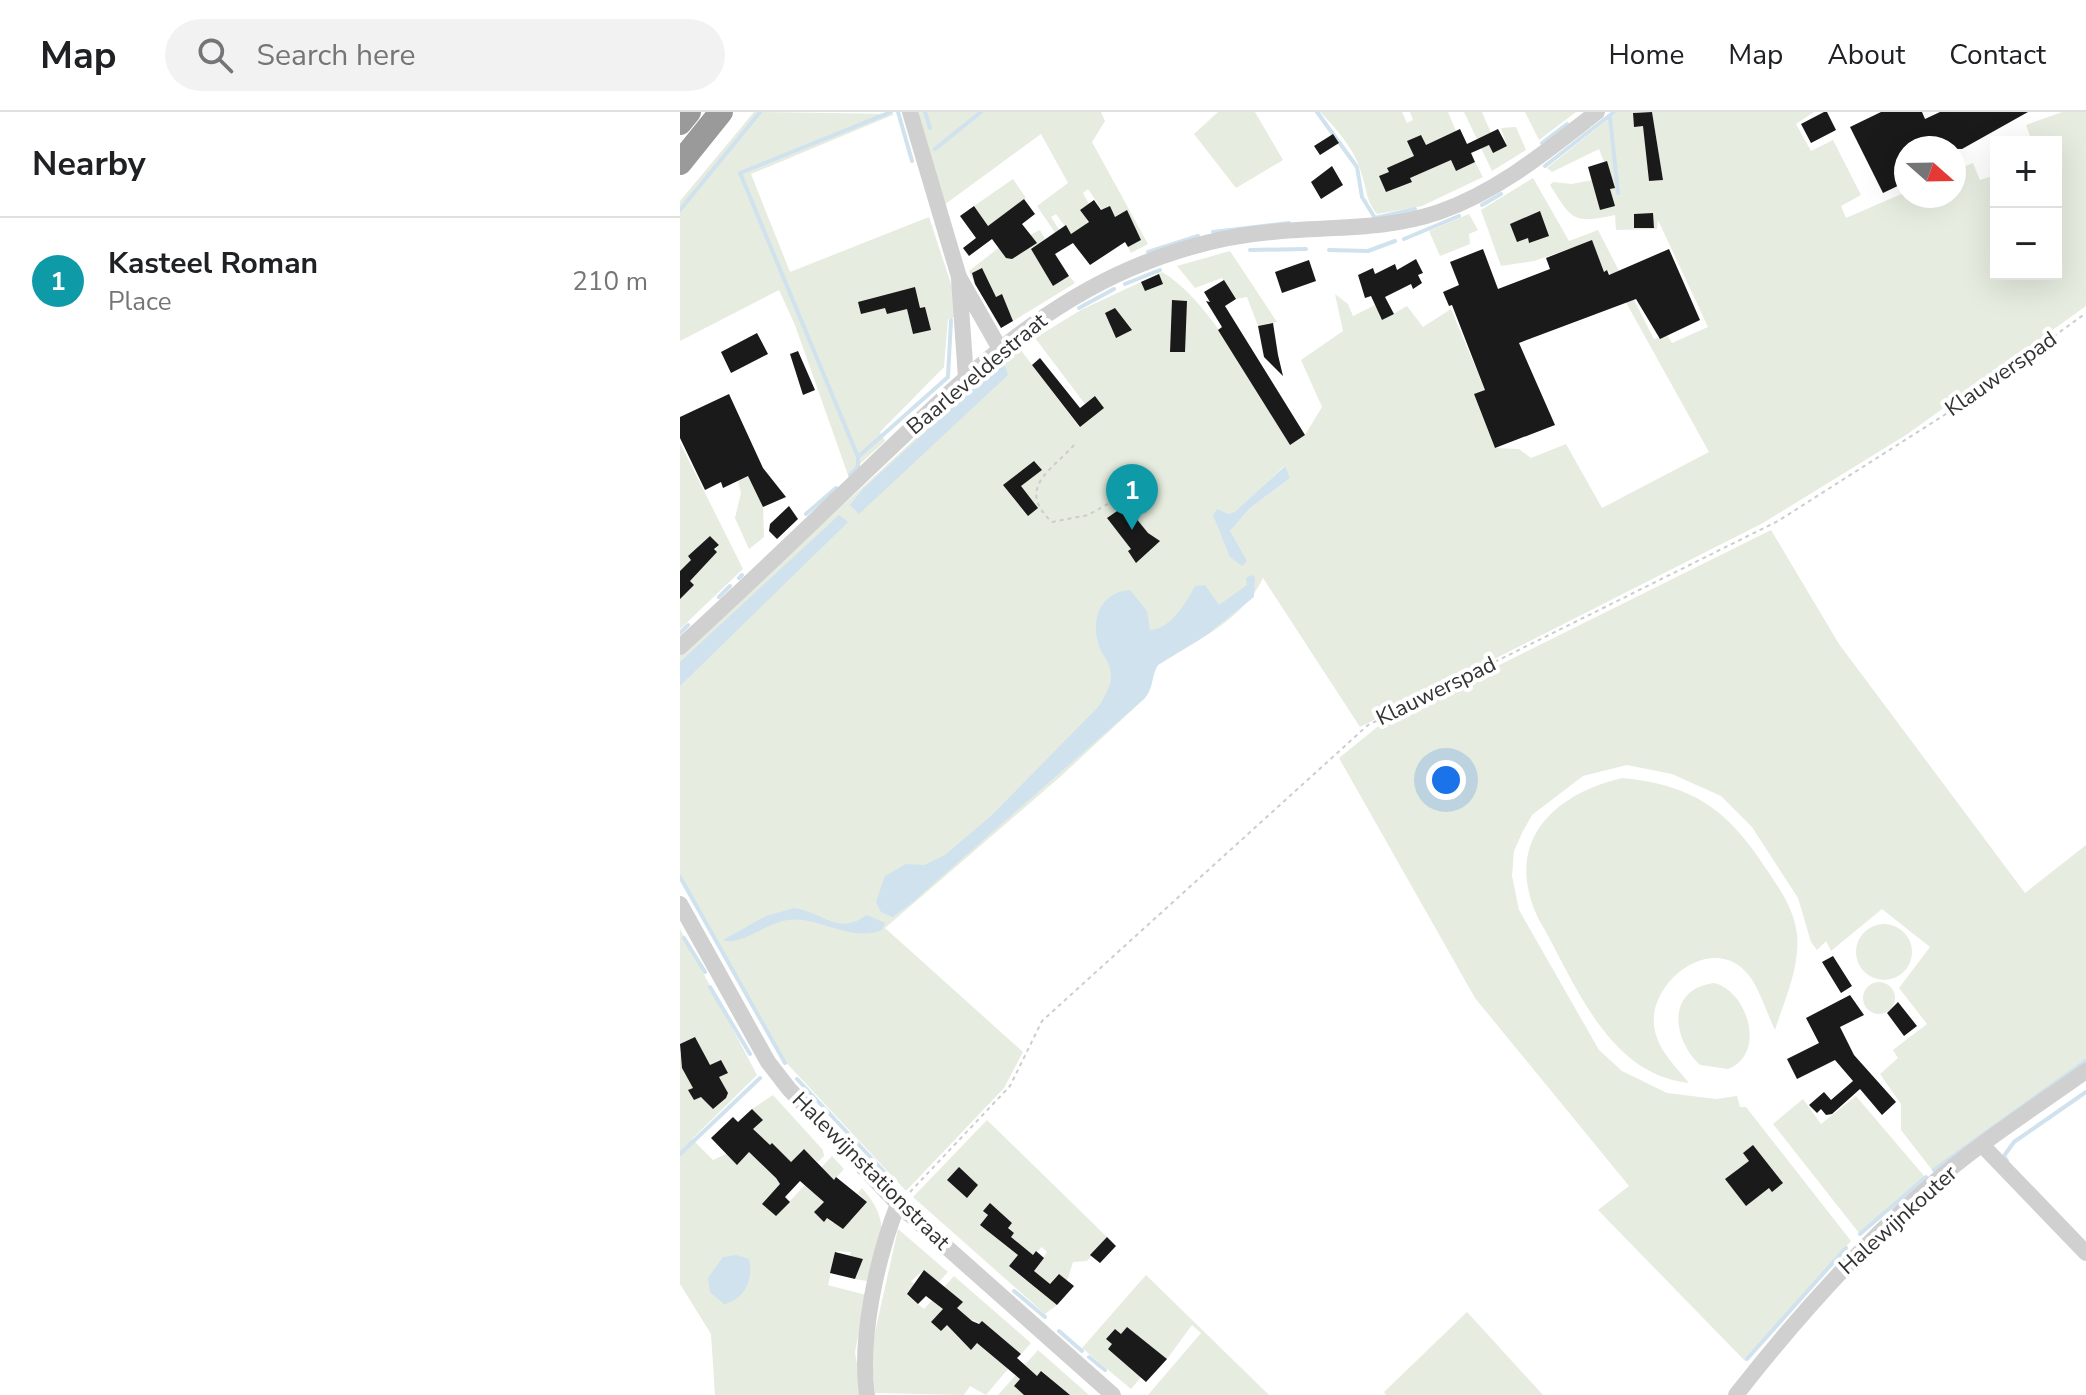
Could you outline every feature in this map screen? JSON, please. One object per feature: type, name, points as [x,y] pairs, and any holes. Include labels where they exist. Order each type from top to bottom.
[{"type":"highway","points":[[680,123],[689,112]]},
{"type":"highway","points":[[680,163],[721,112]]},
{"type":"street","points":[[910,112],[959,277],[966,378]]},
{"type":"street","name":"Baarleveldestraat","points":[[680,647],[966,378],[1029,325],[1084,291],[1190,246],[1273,232],[1377,227],[1438,212],[1478,195],[1522,168],[1597,112]]},
{"type":"street","points":[[959,277],[1000,349]]},
{"type":"street","name":"Halewijnstationstraat","points":[[680,904],[768,1062],[898,1204],[1113,1395]]},
{"type":"street","name":"Halewijnkouter","points":[[1736,1395],[1809,1306],[1870,1241],[1926,1189],[2086,1071]]},
{"type":"street","points":[[1983,1146],[2086,1253]]},
{"type":"street","points":[[867,1395],[864,1343],[888,1229],[898,1204]]},
{"type":"path","name":"Klauwerspad","points":[[898,1204],[1010,1086],[1042,1021],[1368,725],[1778,521],[1949,412],[2086,313]]},
{"type":"path","points":[[1074,445],[1042,475],[1037,489],[1043,514],[1052,522],[1075,519],[1124,495],[1156,496]]},
{"type":"shaded area","points":[[754,112],[895,114],[751,174],[790,272],[929,217],[953,290],[955,317],[948,319],[944,367],[880,432],[885,441],[848,475],[795,325],[779,290],[680,341],[680,201]],"holes":[[[925,307],[931,330],[913,334],[908,312]]]},
{"type":"shaded area","points":[[917,112],[1101,112],[1105,121],[1092,142],[1148,244],[1131,253],[1128,247],[1141,240],[1127,211],[1115,217],[1110,206],[1102,210],[1088,189],[1083,193],[1089,204],[1080,210],[1086,218],[1091,243],[1078,251],[1073,243],[1076,241],[1056,214],[1051,217],[1064,237],[1060,240],[1037,206],[1068,183],[1041,134],[944,205]]},
{"type":"shaded area","points":[[1218,112],[1255,112],[1283,160],[1236,188],[1194,134]]},
{"type":"shaded area","points":[[1320,112],[1402,112],[1407,123],[1413,120],[1410,112],[1448,112],[1456,131],[1441,138],[1456,171],[1475,162],[1483,177],[1422,206],[1377,214],[1368,199],[1350,148]]},
{"type":"shaded area","points":[[1464,112],[1482,112],[1491,133],[1482,137],[1486,146],[1507,146],[1501,128],[1516,127],[1526,150],[1492,171]]},
{"type":"shaded area","points":[[1525,112],[1576,112],[1539,140]]},
{"type":"shaded area","points":[[1617,112],[1639,112],[1633,113],[1634,126],[1644,126],[1649,181],[1663,180],[1652,112],[1814,112],[1796,124],[1811,151],[1833,140],[1861,195],[1841,206],[1846,218],[1894,197],[1894,208],[1966,208],[1966,166],[1973,163],[1980,180],[1990,177],[1990,280],[2062,280],[2062,136],[2030,136],[2026,125],[2062,112],[2086,112],[2086,306],[1906,435],[1763,523],[1360,727],[1263,578],[1255,593],[1231,617],[1158,665],[1145,698],[1060,777],[885,928],[1023,1052],[1004,1088],[906,1191],[779,1055],[680,880],[680,655],[1017,345],[1079,427],[1093,417],[1101,404],[1095,396],[1085,404],[1035,338],[1081,310],[1162,272],[1180,285],[1216,326],[1290,445],[1305,435],[1322,407],[1301,360],[1343,331],[1335,294],[1348,304],[1353,316],[1375,305],[1383,320],[1407,306],[1423,327],[1451,309],[1485,390],[1474,394],[1495,448],[1519,449],[1531,458],[1566,444],[1602,508],[1709,452],[1608,270],[1604,272],[1592,241],[1534,261],[1501,266],[1481,210],[1533,178],[1569,241],[1598,230],[1654,339],[1667,335],[1672,343],[1708,327],[1658,220],[1657,229],[1616,230],[1615,215],[1582,219],[1569,212],[1550,185],[1553,182],[1572,184],[1592,180],[1600,210],[1614,206],[1610,189],[1614,188],[1599,149],[1552,172],[1547,168]],"holes":[[[1284,466],[1290,478],[1249,509],[1230,531],[1238,547],[1219,530]]]},
{"type":"shaded area","points":[[1013,179],[1026,198],[1002,216],[995,237],[974,206]]},
{"type":"shaded area","points":[[1469,214],[1478,230],[1469,234],[1470,244],[1440,256],[1429,231]]},
{"type":"shaded area","points":[[1040,230],[1045,239],[1041,242],[1053,286],[1069,276],[1075,283],[1013,321],[1002,295],[996,297],[987,278],[975,284],[969,271],[1010,239],[1013,243]]},
{"type":"shaded area","points":[[1230,251],[1277,322],[1258,326],[1247,297],[1236,299],[1222,278],[1195,288],[1177,266]]},
{"type":"shaded area","points":[[680,443],[743,569],[680,629],[680,599],[694,585],[680,571]],"holes":[[[710,536],[719,545],[701,569],[688,556]]]},
{"type":"shaded area","points":[[748,476],[763,507],[764,537],[749,549],[735,518],[741,493],[738,481]]},
{"type":"shaded area","points":[[1771,530],[1839,644],[2025,893],[2086,845],[2086,1062],[1932,1170],[1901,1130],[1901,1104],[1880,1074],[1898,1058],[1893,1050],[1927,1024],[1899,988],[1930,947],[1882,909],[1831,951],[1826,941],[1817,950],[1811,942],[1798,898],[1752,827],[1721,796],[1672,774],[1627,765],[1583,776],[1532,815],[1514,851],[1512,876],[1519,910],[1599,1050],[1622,1071],[1667,1093],[1716,1099],[1737,1096],[1740,1107],[1746,1107],[1851,1241],[1745,1361],[1598,1210],[1629,1186],[1475,998],[1339,758],[1381,724]]},
{"type":"shaded area","points":[[1622,778],[1671,787],[1709,805],[1725,818],[1740,833],[1774,880],[1787,902],[1797,934],[1794,971],[1775,1030],[1753,981],[1743,969],[1728,960],[1712,958],[1696,962],[1668,983],[1654,1014],[1655,1031],[1664,1052],[1689,1083],[1660,1076],[1636,1062],[1596,1021],[1538,918],[1529,891],[1526,867],[1530,845],[1540,826],[1574,796]]},
{"type":"shaded area","points":[[1884,924],[1904,932],[1912,952],[1904,972],[1884,980],[1864,972],[1856,952],[1864,932]]},
{"type":"shaded area","points":[[680,929],[757,1075],[692,1139],[713,1160],[726,1154],[762,1120],[752,1109],[773,1095],[823,1150],[824,1156],[818,1162],[803,1149],[775,1178],[781,1184],[763,1204],[776,1216],[832,1156],[844,1169],[834,1180],[811,1190],[825,1201],[815,1213],[824,1221],[827,1218],[833,1223],[839,1216],[851,1221],[867,1202],[858,1193],[862,1188],[878,1211],[882,1232],[873,1282],[855,1279],[863,1259],[850,1256],[851,1252],[836,1251],[828,1285],[866,1295],[855,1352],[862,1395],[715,1395],[711,1334],[680,1284],[680,1054],[698,1085],[689,1090],[694,1100],[705,1095],[712,1109],[725,1099],[710,1081],[727,1072],[721,1060],[704,1069],[701,1049],[695,1037],[680,1044]]},
{"type":"shaded area","points":[[1879,982],[1891,986],[1895,998],[1891,1010],[1879,1014],[1867,1010],[1863,998],[1867,986]]},
{"type":"shaded area","points":[[1714,983],[1726,988],[1736,998],[1748,1023],[1750,1037],[1747,1050],[1740,1061],[1728,1069],[1700,1065],[1679,1029],[1678,1016],[1688,995],[1698,987]]},
{"type":"shaded area","points":[[1856,1096],[1925,1177],[1859,1233],[1773,1124],[1803,1099],[1821,1124]]},
{"type":"shaded area","points":[[987,1120],[1107,1237],[1087,1261],[1073,1262],[1067,1281],[1059,1274],[1041,1292],[1057,1305],[1045,1314],[913,1197]],"holes":[[[990,1203],[1012,1223],[1008,1227],[1014,1233],[1005,1244],[980,1225],[988,1215],[984,1211]],[[1042,1247],[1047,1252],[1034,1271],[1038,1275],[1025,1280],[1009,1266],[1024,1248],[1033,1255]]]},
{"type":"shaded area","points":[[898,1229],[948,1272],[938,1283],[924,1270],[911,1281],[915,1285],[907,1295],[924,1309],[954,1276],[1031,1343],[1021,1354],[1004,1340],[992,1355],[1008,1369],[986,1395],[970,1386],[964,1395],[875,1393],[871,1350]],"holes":[[[973,1320],[990,1328],[972,1349],[960,1335]]]},
{"type":"shaded area","points":[[1146,1275],[1269,1395],[1148,1395],[1201,1333],[1192,1325],[1167,1359],[1151,1346],[1131,1369],[1141,1377],[1131,1389],[1082,1348]]},
{"type":"shaded area","points":[[1467,1312],[1543,1395],[1386,1395],[1384,1392]]},
{"type":"shaded area","points":[[1038,1350],[1089,1395],[1041,1395],[1053,1381],[1042,1371],[1037,1376],[1029,1369],[1014,1386],[1024,1395],[998,1395]]},
{"type":"water","points":[[1000,363],[1004,363],[1008,375],[859,514],[850,505],[863,489]]},
{"type":"water","points":[[1285,466],[1290,478],[1249,509],[1230,531],[1247,561],[1242,566],[1230,557],[1213,515],[1217,509],[1228,514],[1235,512]]},
{"type":"water","points":[[839,515],[848,522],[680,686],[680,662]]},
{"type":"water","points":[[1251,575],[1255,577],[1254,597],[1205,636],[1158,665],[1145,698],[914,901],[893,917],[881,912],[876,902],[885,876],[906,864],[924,865],[945,855],[991,816],[1100,705],[1111,678],[1099,646],[1096,626],[1105,601],[1130,590],[1147,611],[1150,630],[1158,629],[1171,620],[1195,586],[1205,585],[1219,605],[1247,585],[1246,578]]},
{"type":"water","points":[[794,908],[839,923],[857,921],[867,915],[885,923],[882,930],[858,933],[812,922],[788,920],[738,940],[723,940],[766,916]]},
{"type":"water","points":[[736,1255],[749,1259],[749,1281],[737,1298],[724,1304],[710,1292],[708,1278],[723,1257]]},
{"type":"building","points":[[1652,112],[1663,180],[1649,181],[1643,126],[1634,127],[1633,113]]},
{"type":"building","points":[[1827,112],[1836,130],[1811,143],[1801,124]]},
{"type":"building","points":[[1881,112],[1922,112],[1925,119],[1940,112],[2028,112],[1966,147],[1966,136],[1894,136],[1894,188],[1883,193],[1850,127]]},
{"type":"building","points":[[1460,129],[1467,144],[1498,129],[1507,146],[1493,153],[1489,145],[1471,153],[1475,162],[1456,171],[1451,160],[1410,178],[1412,182],[1386,192],[1379,176],[1389,172],[1387,168],[1414,156],[1407,141],[1421,135],[1426,145]]},
{"type":"building","points":[[1333,134],[1339,143],[1320,155],[1314,146]]},
{"type":"building","points":[[1607,161],[1615,188],[1610,189],[1615,206],[1600,210],[1588,167]]},
{"type":"building","points":[[1332,166],[1343,185],[1321,199],[1311,182]]},
{"type":"building","points":[[1024,199],[1035,214],[1022,224],[1037,243],[1012,259],[1006,258],[992,239],[969,256],[963,248],[976,238],[960,216],[974,206],[988,226]]},
{"type":"building","points":[[1094,200],[1101,210],[1110,206],[1115,217],[1127,210],[1141,240],[1128,247],[1125,242],[1090,265],[1073,243],[1055,254],[1069,276],[1053,286],[1031,249],[1066,225],[1071,234],[1089,222],[1080,210]]},
{"type":"building","points":[[1540,211],[1549,236],[1529,243],[1528,238],[1517,242],[1510,224]]},
{"type":"building","points":[[1653,213],[1654,228],[1634,228],[1634,214]]},
{"type":"building","points":[[1592,240],[1604,272],[1607,270],[1609,275],[1669,249],[1700,320],[1660,339],[1636,299],[1519,343],[1555,425],[1495,448],[1474,394],[1485,390],[1452,305],[1449,306],[1443,292],[1459,285],[1450,262],[1483,249],[1498,289],[1550,269],[1546,258]]},
{"type":"building","points":[[1416,259],[1423,273],[1418,275],[1422,283],[1413,289],[1411,284],[1385,297],[1394,314],[1382,320],[1371,296],[1365,298],[1358,275],[1373,268],[1375,274],[1395,264],[1397,270]]},
{"type":"building","points":[[1309,260],[1316,281],[1282,293],[1275,272]]},
{"type":"building","points":[[982,268],[996,297],[1002,294],[1013,321],[1001,328],[975,284],[972,273]]},
{"type":"building","points":[[1159,274],[1163,284],[1145,291],[1141,282]]},
{"type":"building","points":[[1224,280],[1236,299],[1225,306],[1305,435],[1290,445],[1218,330],[1222,327],[1206,301],[1210,302],[1204,292]]},
{"type":"building","points":[[915,287],[920,308],[925,307],[931,330],[913,334],[907,309],[887,314],[885,308],[861,314],[858,302]]},
{"type":"building","points":[[1172,300],[1187,301],[1185,352],[1170,352]]},
{"type":"building","points":[[1115,308],[1132,330],[1116,338],[1105,313]]},
{"type":"building","points":[[1273,323],[1283,376],[1264,357],[1258,326]]},
{"type":"building","points":[[757,333],[768,354],[731,373],[721,352]]},
{"type":"building","points":[[798,351],[815,390],[803,395],[790,354]]},
{"type":"building","points":[[1040,358],[1080,408],[1095,396],[1104,408],[1080,427],[1032,365]]},
{"type":"building","points":[[729,394],[763,468],[786,497],[763,507],[748,476],[723,488],[721,482],[705,490],[680,438],[680,417]]},
{"type":"building","points":[[1034,461],[1042,470],[1021,486],[1038,508],[1028,516],[1003,485]]},
{"type":"building","points":[[1128,498],[1142,511],[1135,517],[1148,533],[1160,541],[1136,563],[1128,551],[1131,549],[1107,518],[1123,507]]},
{"type":"building","points":[[789,506],[798,519],[777,539],[769,531],[770,524]]},
{"type":"building","points":[[710,536],[719,545],[714,549],[717,552],[690,581],[694,585],[680,599],[680,571],[691,560],[688,556]]},
{"type":"building","points":[[1833,956],[1852,986],[1841,993],[1822,962]]},
{"type":"building","points":[[1850,995],[1864,1015],[1840,1027],[1854,1055],[1896,1102],[1882,1115],[1860,1089],[1832,1114],[1826,1115],[1821,1109],[1817,1113],[1809,1105],[1824,1092],[1831,1100],[1853,1081],[1835,1060],[1797,1079],[1787,1059],[1819,1043],[1806,1018]]},
{"type":"building","points":[[1898,1002],[1917,1026],[1904,1036],[1887,1013]]},
{"type":"building","points":[[695,1037],[710,1065],[721,1060],[728,1073],[719,1077],[728,1093],[726,1098],[713,1109],[701,1097],[694,1100],[688,1090],[693,1088],[682,1068],[680,1044]]},
{"type":"building","points":[[752,1109],[763,1120],[753,1129],[791,1162],[804,1149],[834,1180],[836,1177],[867,1202],[843,1229],[827,1218],[824,1222],[814,1212],[824,1202],[800,1181],[785,1197],[790,1202],[776,1216],[762,1204],[780,1184],[776,1178],[749,1152],[737,1165],[711,1138],[733,1117],[738,1122]]},
{"type":"building","points":[[1753,1145],[1783,1183],[1772,1192],[1769,1188],[1746,1206],[1725,1179],[1749,1161],[1743,1153]]},
{"type":"building","points":[[959,1167],[978,1185],[967,1198],[947,1180]]},
{"type":"building","points":[[990,1203],[1012,1223],[1008,1228],[1014,1233],[1011,1237],[1033,1255],[1036,1251],[1044,1258],[1034,1271],[1050,1284],[1059,1274],[1074,1286],[1057,1305],[1009,1266],[1018,1255],[980,1225],[988,1215],[983,1211]]},
{"type":"building","points":[[1107,1237],[1116,1246],[1100,1263],[1090,1255]]},
{"type":"building","points":[[835,1252],[863,1259],[855,1279],[830,1273]]},
{"type":"building","points":[[924,1270],[963,1302],[957,1308],[972,1321],[979,1324],[982,1321],[1021,1354],[1017,1358],[1037,1376],[1041,1371],[1070,1395],[1024,1395],[1014,1386],[1020,1379],[977,1343],[971,1350],[947,1325],[941,1331],[931,1322],[943,1309],[926,1296],[918,1304],[907,1294]]},
{"type":"building","points":[[1127,1327],[1167,1359],[1146,1382],[1108,1349],[1112,1344],[1106,1339],[1115,1329],[1121,1334]]},
{"type":"waterway","points":[[680,210],[760,112]]},
{"type":"waterway","points":[[891,112],[740,173],[858,457],[948,377],[951,320]]},
{"type":"waterway","points":[[898,112],[912,161]]},
{"type":"waterway","points":[[925,112],[930,128]]},
{"type":"waterway","points":[[935,149],[981,112]]},
{"type":"waterway","points":[[1317,112],[1357,167],[1362,197],[1375,218],[1415,209]]},
{"type":"waterway","points":[[1545,166],[1614,112]]},
{"type":"waterway","points":[[1610,117],[1618,193]]},
{"type":"waterway","points":[[1542,143],[1567,124]]},
{"type":"waterway","points":[[1482,205],[1501,194]]},
{"type":"waterway","points":[[1404,239],[1459,216]]},
{"type":"waterway","points":[[1213,232],[1289,223]]},
{"type":"waterway","points":[[1148,252],[1198,236]]},
{"type":"waterway","points":[[1329,250],[1368,251],[1395,241]]},
{"type":"waterway","points":[[1250,250],[1306,249]]},
{"type":"waterway","points":[[1125,284],[1160,270]]},
{"type":"waterway","points":[[1079,308],[1114,289]]},
{"type":"waterway","points":[[850,475],[858,467],[858,457]]},
{"type":"waterway","points":[[806,514],[836,488]]},
{"type":"waterway","points":[[739,578],[742,575]]},
{"type":"waterway","points":[[719,597],[730,586]]},
{"type":"waterway","points":[[680,633],[688,625]]},
{"type":"waterway","points":[[680,877],[785,1063]]},
{"type":"waterway","points":[[684,938],[705,972]]},
{"type":"waterway","points":[[710,987],[750,1054]]},
{"type":"waterway","points":[[1934,1170],[2086,1061]]},
{"type":"waterway","points":[[680,1154],[760,1078]]},
{"type":"waterway","points":[[797,1079],[892,1180]]},
{"type":"waterway","points":[[2007,1161],[2004,1156],[2014,1142],[2086,1092]]},
{"type":"waterway","points":[[1860,1234],[1926,1177]]},
{"type":"waterway","points":[[1747,1359],[1846,1248]]},
{"type":"waterway","points":[[1014,1291],[1045,1317]]},
{"type":"waterway","points":[[1059,1331],[1082,1351]]},
{"type":"waterway","points":[[1089,1357],[1105,1370]]},
{"type":"place","name":"Kasteel Roman","points":[[1132,530]]}]
